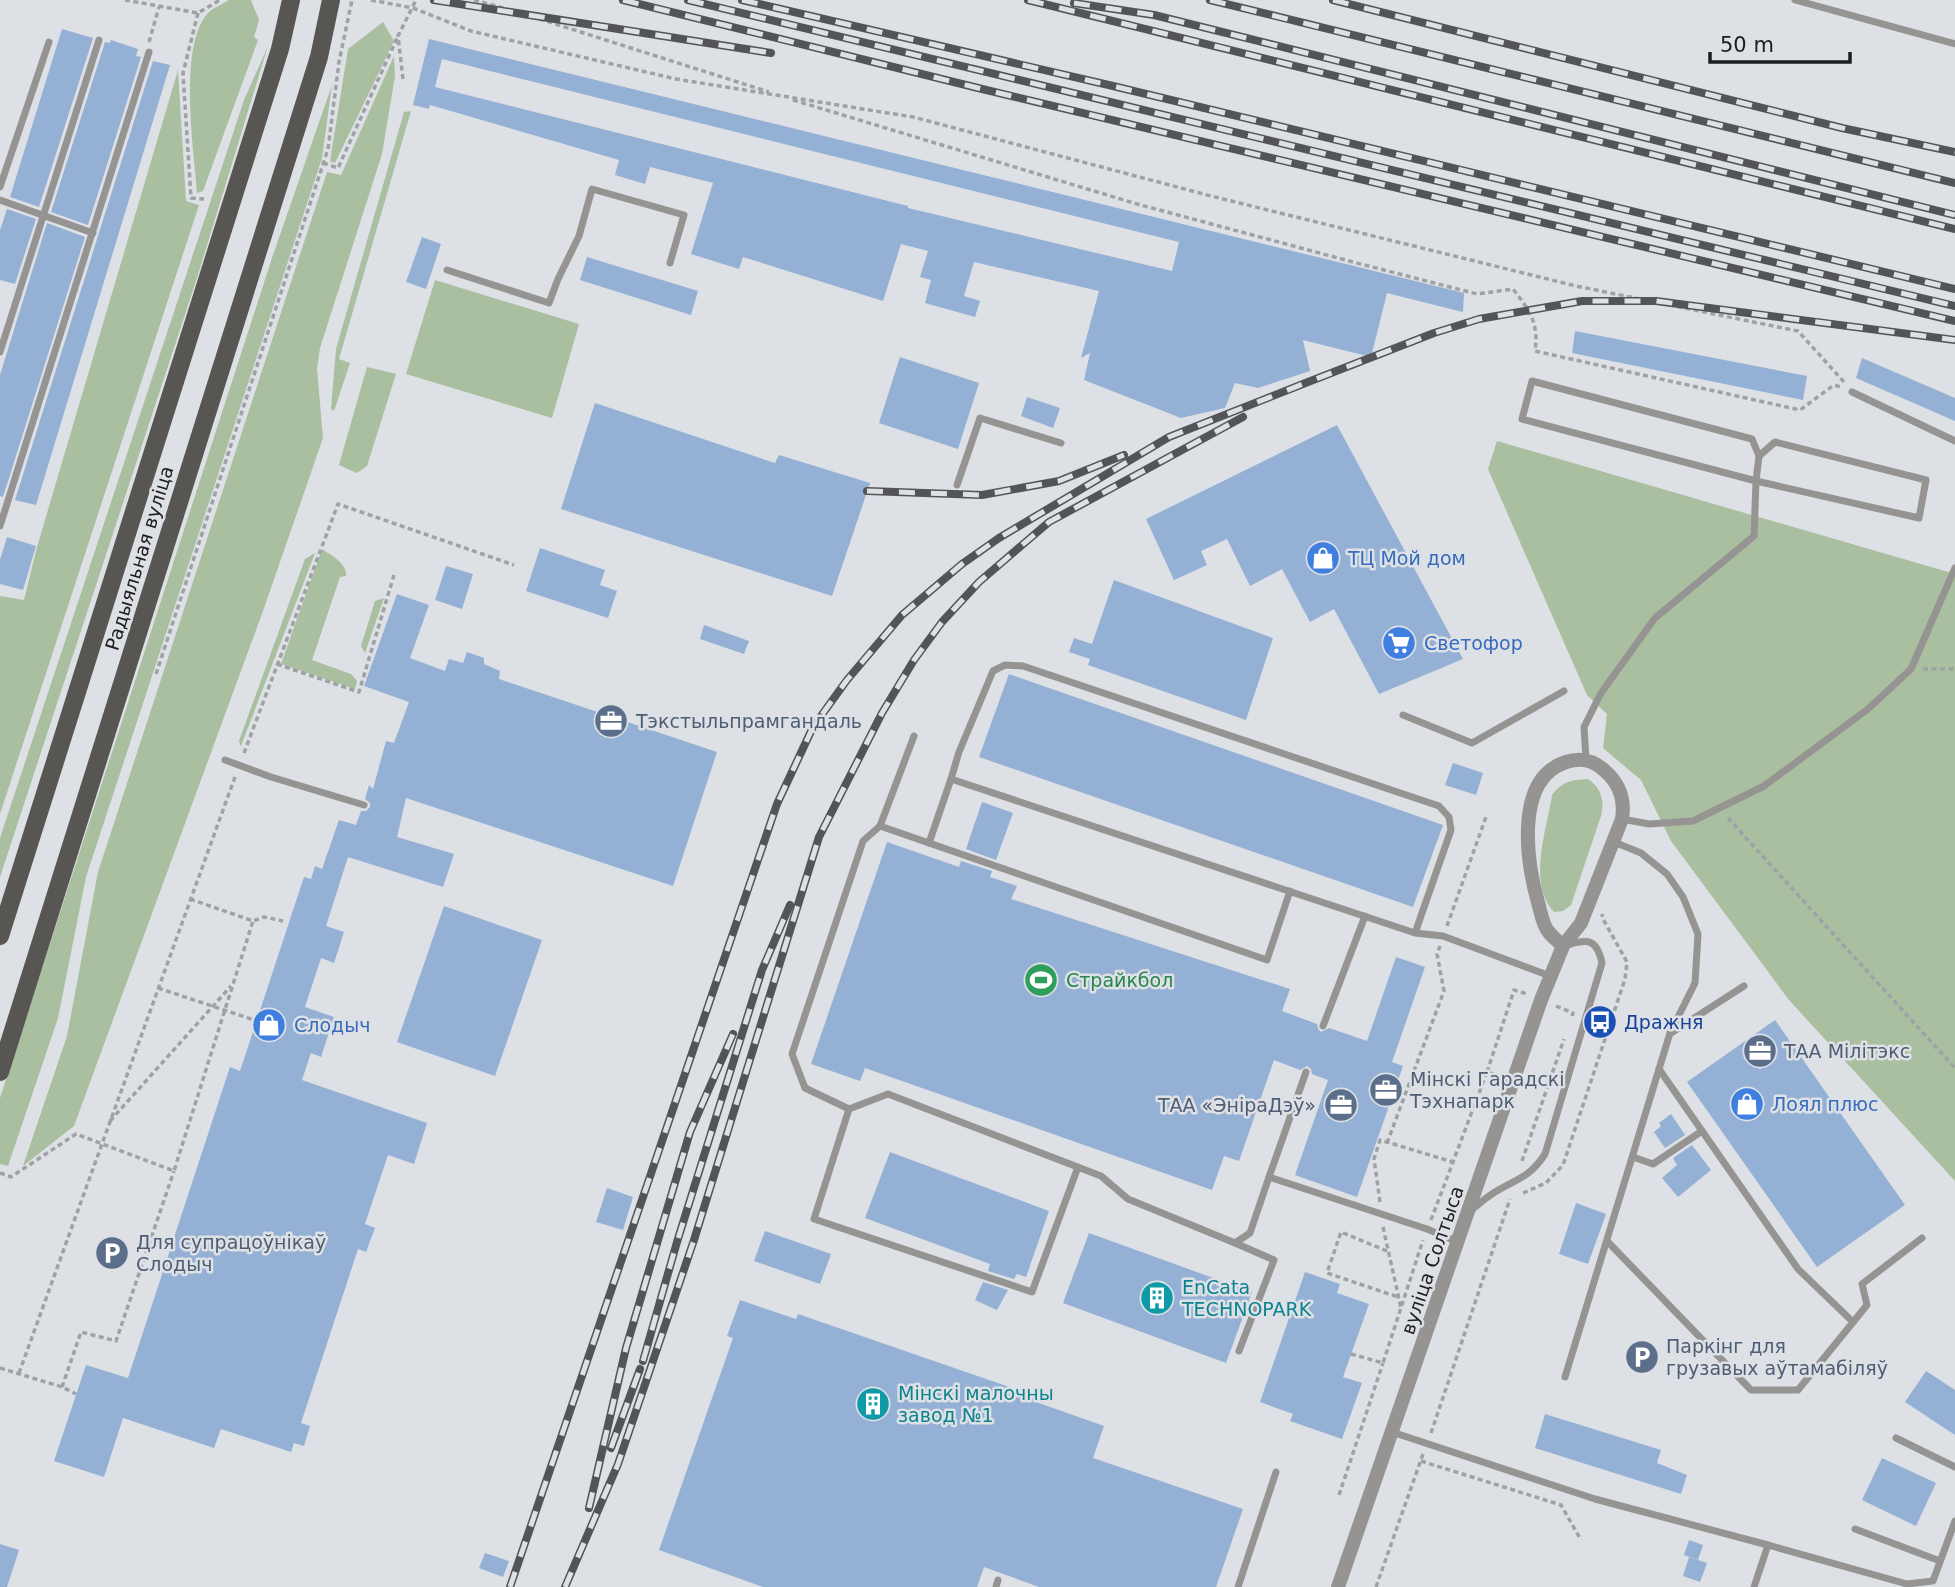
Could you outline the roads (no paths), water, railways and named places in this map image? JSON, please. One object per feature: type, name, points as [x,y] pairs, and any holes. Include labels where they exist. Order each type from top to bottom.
[{"type":"main road","name":"Радыяльная вуліца","points":[[0,936],[280,48],[291,0]]},
{"type":"main road","name":"Радыяльная вуліца","points":[[0,1072],[319,57],[331,0]]},
{"type":"street","name":"вуліца Солтыса","points":[[1338,1587],[1541,1000],[1563,946],[1581,923],[1622,818],[1624,806],[1618,786],[1604,770],[1586,759]]},
{"type":"street","points":[[1563,946],[1546,930],[1531,877],[1531,803],[1537,785],[1553,767],[1586,759]]},
{"type":"lane","points":[[1795,0],[1955,44]]},
{"type":"lane","points":[[0,352],[99,40]]},
{"type":"lane","points":[[0,187],[49,41]]},
{"type":"lane","points":[[0,526],[4,497],[93,233],[149,52]]},
{"type":"lane","points":[[447,270],[549,303],[579,236],[592,189],[684,215],[670,263]]},
{"type":"lane","points":[[0,200],[93,233]]},
{"type":"lane","points":[[1586,759],[1584,727],[1601,693],[1655,618],[1754,536],[1756,481],[1759,456],[1752,439],[1532,381],[1522,419],[1756,481],[1919,518],[1926,481],[1775,442],[1759,456]]},
{"type":"lane","points":[[1852,392],[1955,441]]},
{"type":"lane","points":[[957,485],[980,418],[1061,443]]},
{"type":"lane","points":[[1622,818],[1649,824],[1693,821],[1764,786],[1868,709],[1910,669],[1955,568]]},
{"type":"lane","points":[[929,843],[959,752],[993,671],[1005,665],[1023,666],[1438,806],[1449,817],[1451,830],[1415,933]]},
{"type":"lane","points":[[1404,715],[1472,743],[1564,691]]},
{"type":"lane","points":[[914,736],[880,825],[863,841],[792,1054],[805,1088],[849,1108],[888,1094],[1101,1176],[1128,1199],[1274,1260],[1239,1351]]},
{"type":"lane","points":[[225,760],[363,805]]},
{"type":"lane","points":[[951,779],[1415,933],[1444,936],[1551,976]]},
{"type":"lane","points":[[880,825],[1267,960],[1290,891]]},
{"type":"lane","points":[[1565,1377],[1671,1033],[1695,983],[1698,934],[1683,897],[1667,874],[1641,853],[1614,842]]},
{"type":"lane","points":[[1323,1026],[1365,916]]},
{"type":"lane","points":[[1469,1212],[1493,1193],[1515,1183],[1537,1168],[1545,1154],[1602,963],[1600,952],[1592,942],[1583,940],[1563,946]]},
{"type":"lane","points":[[1671,1033],[1744,986]]},
{"type":"lane","points":[[1660,1069],[1798,1269],[1853,1322]]},
{"type":"lane","points":[[1235,1243],[1250,1233],[1306,1072]]},
{"type":"lane","points":[[849,1108],[814,1219],[1032,1292],[1078,1167]]},
{"type":"lane","points":[[1633,1157],[1653,1164],[1702,1131]]},
{"type":"lane","points":[[1269,1177],[1427,1229],[1458,1243]]},
{"type":"lane","points":[[1607,1241],[1751,1390],[1798,1390],[1867,1305],[1862,1284],[1922,1238]]},
{"type":"lane","points":[[1392,1432],[1595,1499],[1907,1584],[1933,1581],[1955,1521]]},
{"type":"lane","points":[[1896,1438],[1955,1467]]},
{"type":"lane","points":[[1238,1587],[1276,1472]]},
{"type":"lane","points":[[1855,1529],[1940,1561]]},
{"type":"lane","points":[[1754,1587],[1768,1545]]},
{"type":"railway","points":[[434,0],[771,53]]},
{"type":"railway","points":[[623,0],[978,88],[1955,321]]},
{"type":"railway","points":[[688,0],[1955,306]]},
{"type":"railway","points":[[742,0],[1113,86],[1955,289]]},
{"type":"railway","points":[[1028,0],[1955,229]]},
{"type":"railway","points":[[1210,0],[1955,183]]},
{"type":"railway","points":[[1333,0],[1842,128],[1955,152]]},
{"type":"railway","points":[[1074,3],[1154,15],[1955,215]]},
{"type":"railway","points":[[510,1587],[777,804],[813,727],[847,680],[902,615],[962,564],[999,538],[1169,437],[1434,333],[1479,319],[1582,301],[1656,301],[1955,340]]},
{"type":"railway","points":[[565,1587],[618,1464],[694,1240],[819,837],[882,713],[914,660],[942,622],[979,582],[1049,522],[1243,417]]},
{"type":"railway","points":[[867,491],[982,495],[1059,481],[1124,455]]},
{"type":"railway","points":[[643,1361],[677,1242],[762,970],[790,905]]},
{"type":"railway","points":[[589,1508],[626,1348],[690,1132],[733,1034]]},
{"type":"railway","points":[[611,1448],[640,1369]]},
{"type":"place","name":"ТЦ Мой дом","points":[[1323,558]]},
{"type":"place","name":"Светофор","points":[[1399,643]]},
{"type":"place","name":"Тэкстыльпрамгандаль","points":[[611,721]]},
{"type":"place","name":"Страйкбол","points":[[1041,980]]},
{"type":"place","name":"Дражня","points":[[1600,1022]]},
{"type":"place","name":"Слодыч","points":[[269,1025]]},
{"type":"place","name":"ТАА Мілітэкс","points":[[1760,1051]]},
{"type":"place","name":"Мінскі Гарадскі Тэхнапарк","points":[[1386,1090]]},
{"type":"place","name":"Лоял плюс","points":[[1747,1104]]},
{"type":"place","name":"ТАА «ЭніраДэў»","points":[[1341,1105]]},
{"type":"place","name":"Для супрацоўнікаў Слодыч","points":[[112,1253]]},
{"type":"place","name":"EnCata TECHNOPARK","points":[[1157,1298]]},
{"type":"place","name":"Паркінг для грузавых аўтамабіляў","points":[[1642,1357]]},
{"type":"place","name":"Мінскі малочны завод №1","points":[[873,1404]]}]
